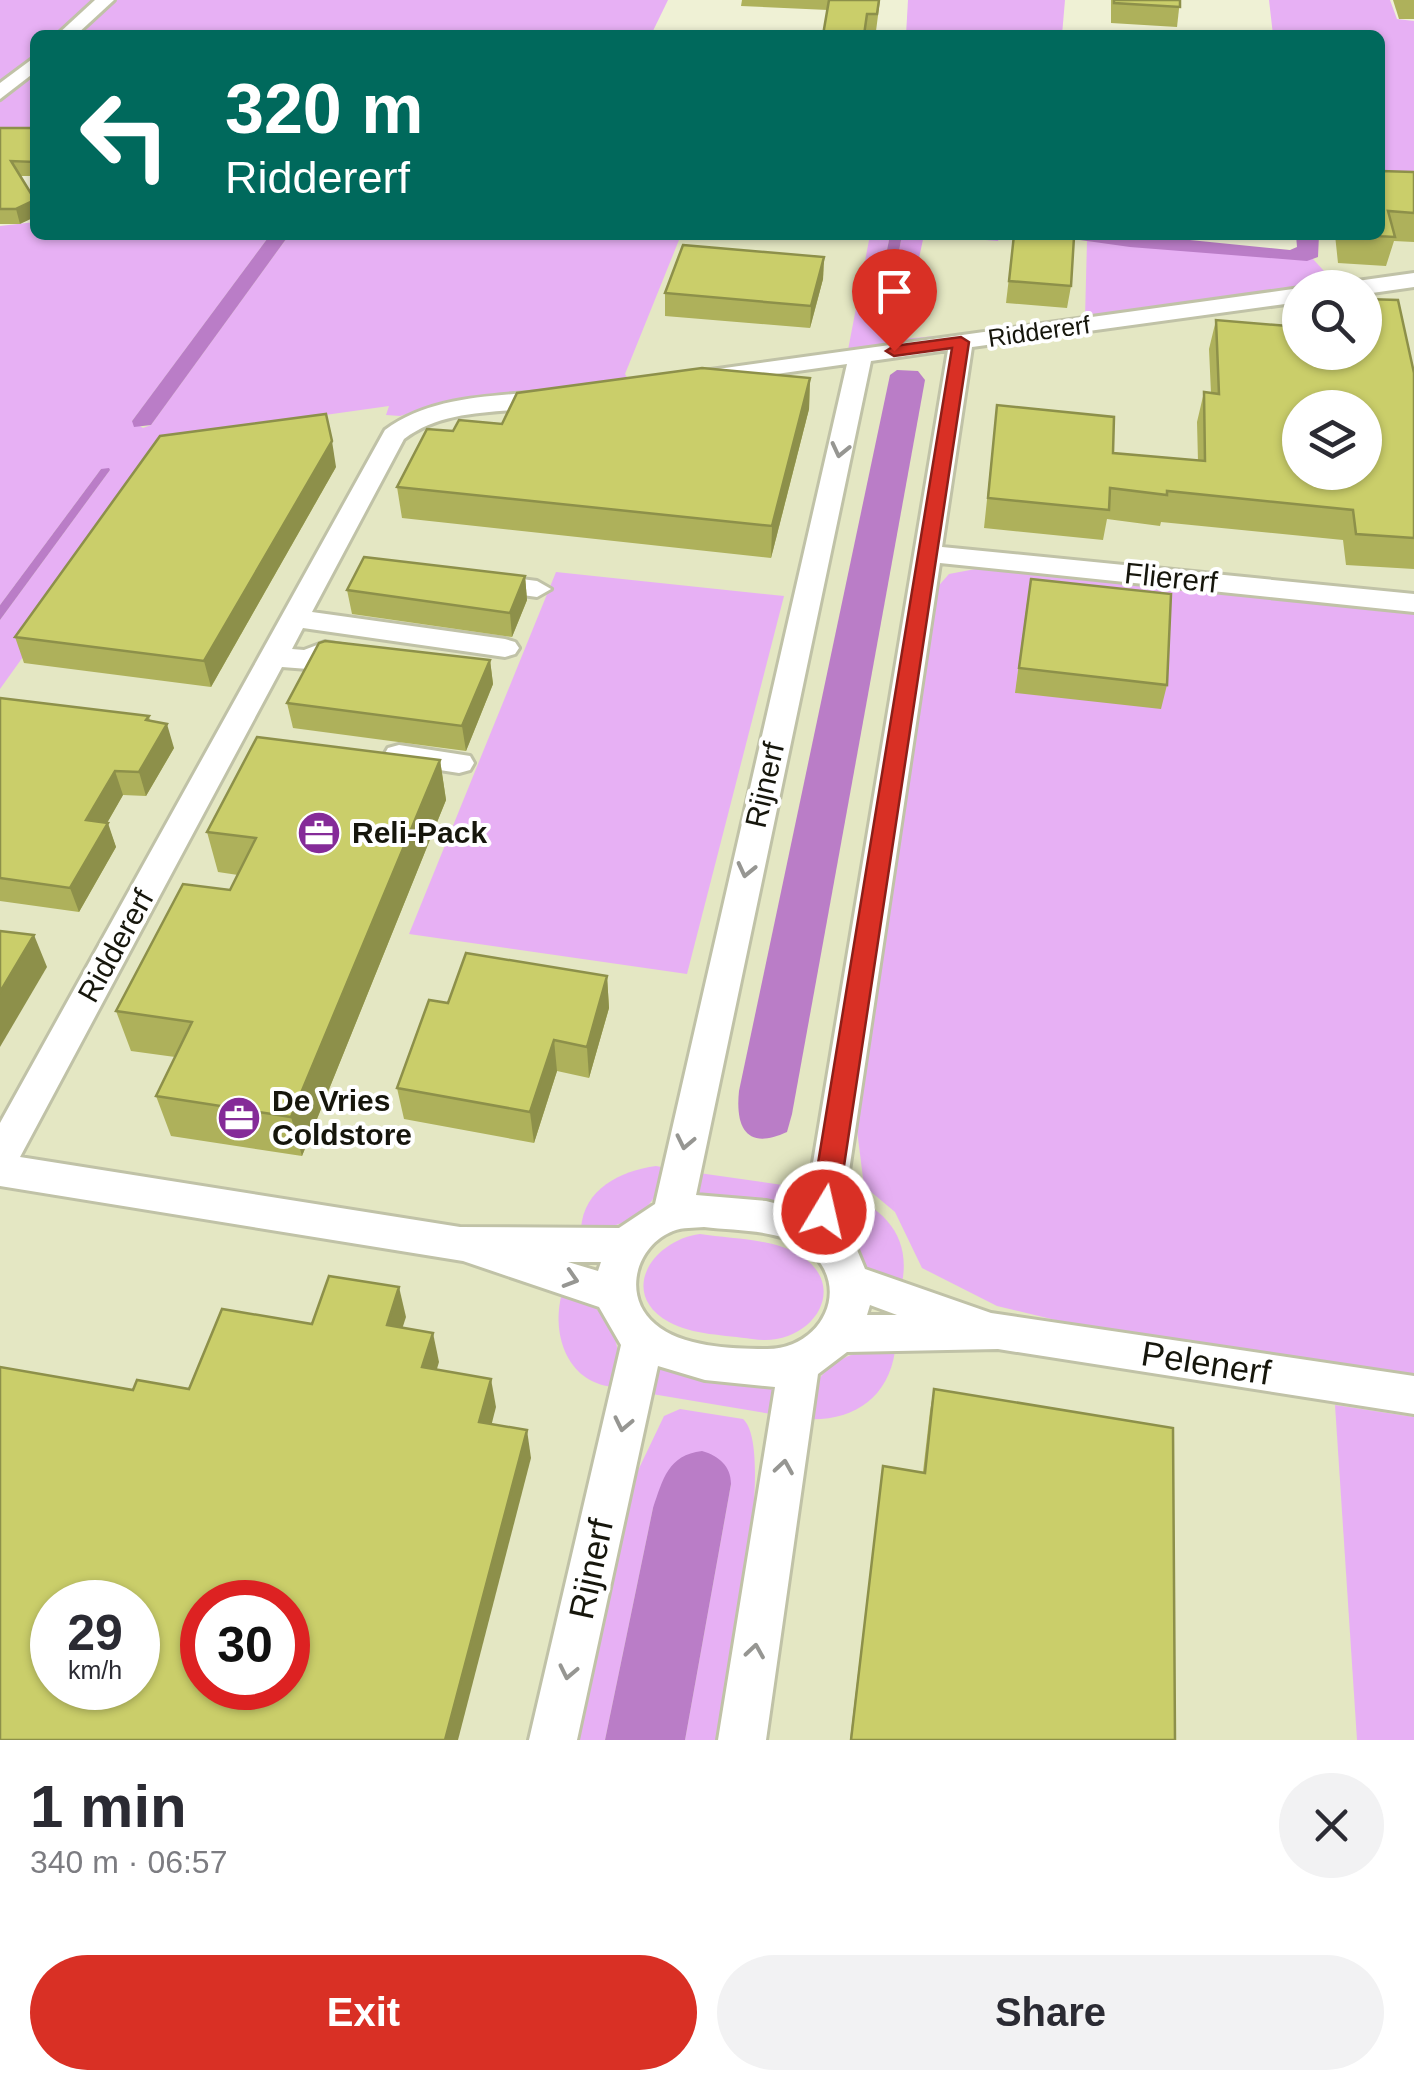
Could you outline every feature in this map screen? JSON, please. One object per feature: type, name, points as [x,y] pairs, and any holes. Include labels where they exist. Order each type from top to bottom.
[{"type":"street","points":[[72,30],[105,0]]},
{"type":"street","points":[[0,93],[30,66]]},
{"type":"street","points":[[1382,284],[1414,280]]},
{"type":"street","name":"Riddererf","points":[[669,382],[1282,297]]},
{"type":"street","points":[[820,1236],[961,342]]},
{"type":"street","name":"Rijnerf","points":[[672,1215],[861,355]]},
{"type":"street","name":"Riddererf","points":[[0,1158],[294,618],[334,566],[394,435],[405,426],[442,413],[574,395]]},
{"type":"street","name":"Fliererf","points":[[929,554],[1414,603]]},
{"type":"street","points":[[460,580],[537,588]]},
{"type":"street","points":[[274,657],[308,660],[325,651],[502,660],[294,618]]},
{"type":"street","points":[[231,734],[269,739]]},
{"type":"street","points":[[364,751],[459,763]]},
{"type":"street","points":[[0,1170],[460,1244],[615,1294]]},
{"type":"street","points":[[704,1211],[791,1224],[820,1236],[841,1259],[850,1281],[850,1316],[827,1348],[798,1365],[765,1368],[674,1354],[643,1339],[625,1319],[615,1294],[618,1263],[628,1245],[643,1229],[672,1215],[704,1211]]},
{"type":"street","points":[[460,1244],[628,1245]]},
{"type":"street","name":"Pelenerf","points":[[850,1281],[998,1331]]},
{"type":"street","name":"Pelenerf","points":[[840,1334],[998,1331],[1414,1395]]},
{"type":"street","name":"Rijnerf","points":[[553,1740],[643,1339]]},
{"type":"street","points":[[742,1740],[798,1365]]},
{"type":"shaded area","points":[[0,0],[97,0],[64,30],[30,30],[30,60],[0,86]]},
{"type":"shaded area","points":[[117,0],[668,0],[653,30],[84,30]]},
{"type":"shaded area","points":[[908,0],[1065,0],[1062,30],[906,30]]},
{"type":"shaded area","points":[[1269,0],[1390,0],[1397,19],[1414,21],[1414,182],[1385,182],[1385,30],[1272,30]]},
{"type":"shaded area","points":[[30,79],[30,141],[0,140],[0,102]]},
{"type":"shaded area","points":[[1414,186],[1414,1740],[0,1740],[0,614],[277,240],[1170,240],[1303,255],[1304,240],[1385,240],[1385,228]]},
{"type":"shaded area","points":[[30,223],[30,240],[266,240],[132,421],[143,428],[151,425],[285,240],[679,240],[625,374],[629,381],[423,409],[400,416],[386,415],[389,406],[182,435],[0,689],[0,620],[110,470],[101,469],[0,605],[0,226]]},
{"type":"shaded area","points":[[266,240],[285,240],[151,425],[134,427],[132,421]]},
{"type":"shaded area","points":[[869,240],[889,240],[873,321],[880,328],[904,327],[902,339],[935,336],[933,340],[848,350]]},
{"type":"shaded area","points":[[889,240],[901,240],[885,327],[875,328],[873,321]]},
{"type":"shaded area","points":[[901,240],[923,240],[904,327],[885,327]]},
{"type":"shaded area","points":[[1080,240],[1190,240],[1290,250],[1297,247],[1296,240],[1319,240],[1318,257],[1307,261]]},
{"type":"shaded area","points":[[1087,241],[1313,259],[1323,270],[1282,270],[1282,291],[1085,318]]},
{"type":"shaded area","points":[[897,370],[918,371],[925,380],[792,1114],[787,1132],[762,1139],[747,1133],[742,1126],[739,1091],[890,375]]},
{"type":"shaded area","points":[[109,468],[0,620],[0,605],[101,469]]},
{"type":"shaded area","points":[[986,567],[1414,612],[1414,1377],[1068,1323],[997,1306],[922,1268],[895,1212],[864,1186],[856,1122],[934,591],[949,574]]},
{"type":"shaded area","points":[[556,572],[784,596],[687,974],[409,934]]},
{"type":"shaded area","points":[[656,1166],[667,1168],[662,1184],[637,1216],[612,1226],[581,1228],[589,1203],[606,1184],[630,1172]]},
{"type":"shaded area","points":[[692,1172],[810,1189],[811,1212],[689,1197]]},
{"type":"shaded area","points":[[843,1194],[871,1207],[892,1226],[902,1252],[902,1283],[873,1271],[852,1252],[841,1226]]},
{"type":"shaded area","points":[[700,1234],[763,1242],[798,1254],[814,1267],[822,1282],[823,1298],[818,1312],[807,1325],[773,1340],[709,1334],[669,1322],[653,1310],[645,1297],[647,1269],[668,1246]]},
{"type":"shaded area","points":[[563,1290],[592,1305],[611,1326],[618,1354],[614,1387],[584,1376],[565,1352],[559,1321]]},
{"type":"shaded area","points":[[869,1349],[895,1351],[885,1382],[876,1394],[865,1404],[838,1416],[805,1419],[824,1372],[842,1359]]},
{"type":"shaded area","points":[[653,1365],[777,1383],[777,1415],[646,1393]]},
{"type":"shaded area","points":[[1335,1405],[1414,1417],[1414,1740],[1357,1740]]},
{"type":"shaded area","points":[[680,1409],[743,1419],[752,1440],[753,1520],[718,1740],[685,1740],[731,1484],[653,1508],[605,1740],[573,1740],[632,1483],[664,1416]]},
{"type":"shaded area","points":[[702,1451],[723,1463],[731,1484],[685,1740],[605,1740],[653,1508],[674,1463]]},
{"type":"building","points":[[829,0],[879,0],[877,14],[867,14],[865,30],[824,30]]},
{"type":"building","points":[[1180,0],[1180,7],[1114,3]]},
{"type":"building","points":[[0,128],[30,128],[30,162],[11,161],[30,192],[30,202],[16,209],[0,209]]},
{"type":"building","points":[[1385,171],[1414,172],[1414,213],[1388,211],[1395,237],[1385,236]]},
{"type":"building","points":[[1013,240],[1074,240],[1071,286],[1009,281]]},
{"type":"building","points":[[683,245],[824,257],[811,306],[665,293]]},
{"type":"building","points":[[1382,300],[1398,300],[1414,373],[1414,538],[1356,534],[1353,510],[1167,491],[1167,495],[1110,488],[1109,510],[988,498],[997,405],[1114,417],[1113,453],[1205,461],[1204,392],[1219,394],[1216,320],[1282,326],[1282,370],[1382,370]]},
{"type":"building","points":[[702,368],[810,378],[772,526],[397,487],[427,429],[453,431],[459,420],[502,424],[517,393]]},
{"type":"building","points":[[326,414],[332,441],[204,661],[15,637],[160,436]]},
{"type":"building","points":[[364,557],[525,576],[510,613],[347,590]]},
{"type":"building","points":[[1031,579],[1171,594],[1167,685],[1019,668]]},
{"type":"building","points":[[319,643],[490,660],[462,726],[287,703]]},
{"type":"building","points":[[0,698],[149,716],[146,720],[167,724],[139,772],[115,771],[86,820],[108,823],[70,888],[0,878]]},
{"type":"building","points":[[257,737],[440,760],[291,1117],[156,1096],[192,1022],[116,1011],[183,884],[230,890],[256,838],[207,832]]},
{"type":"building","points":[[0,931],[34,935],[0,992]]},
{"type":"building","points":[[466,953],[607,976],[587,1047],[554,1040],[530,1112],[397,1088],[429,1000],[448,1003]]},
{"type":"building","points":[[329,1276],[399,1287],[387,1325],[433,1333],[422,1367],[491,1379],[479,1422],[527,1430],[445,1740],[0,1740],[0,1367],[133,1390],[137,1380],[189,1389],[222,1309],[312,1324]]},
{"type":"building","points":[[934,1389],[1173,1428],[1175,1740],[851,1740],[883,1466],[925,1473]]},
{"type":"place","name":"Reli-Pack","points":[[319,833]]},
{"type":"place","name":"De Vries Coldstore","points":[[239,1118]]},
{"type":"route","points":[[824,1212],[961,342],[894,351]]}]
